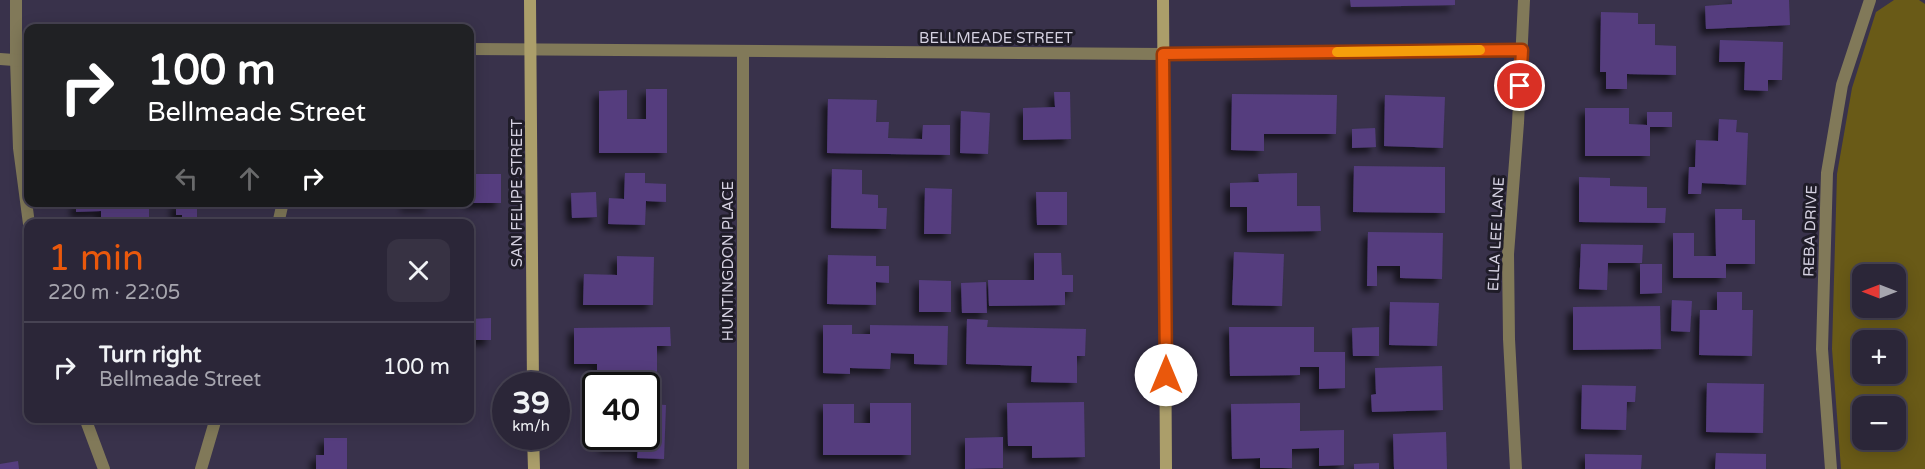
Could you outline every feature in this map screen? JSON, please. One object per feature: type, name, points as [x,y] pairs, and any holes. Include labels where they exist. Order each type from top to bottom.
[{"type":"street","points":[[16,0],[22,60],[19,148],[24,186]]},
{"type":"street","name":"SAN FELIPE STREET","points":[[530,0],[533,372]]},
{"type":"street","points":[[1163,0],[1166,469]]},
{"type":"street","name":"ELLA LEE LANE","points":[[1516,469],[1509,339],[1508,254],[1524,0]]},
{"type":"street","name":"REBA DRIVE","points":[[1831,469],[1822,349],[1827,173],[1842,85],[1870,0]]},
{"type":"street","name":"BELLMEADE STREET","points":[[474,49],[1163,54],[1522,50]]},
{"type":"street","name":"HUNTINGDON PLACE","points":[[742,469],[743,52]]},
{"type":"street","points":[[0,59],[22,60]]},
{"type":"street","points":[[87,423],[104,469]]},
{"type":"street","points":[[201,469],[215,423]]},
{"type":"street","points":[[533,450],[534,469]]},
{"type":"shaded area","points":[[1894,0],[1919,0],[1925,4],[1925,469],[1841,469],[1832,349],[1837,174],[1852,88],[1876,12]]},
{"type":"building","points":[[1350,0],[1455,0],[1455,5],[1351,7]]},
{"type":"building","points":[[1732,0],[1789,0],[1790,25],[1706,29],[1705,6],[1732,4]]},
{"type":"building","points":[[1601,12],[1638,13],[1638,24],[1655,24],[1655,45],[1676,46],[1676,75],[1627,74],[1627,89],[1606,89],[1606,72],[1600,72]]},
{"type":"building","points":[[1720,40],[1783,42],[1782,80],[1768,80],[1768,91],[1744,90],[1745,62],[1719,62]]},
{"type":"building","points":[[646,89],[667,89],[667,153],[599,153],[599,91],[627,90],[627,119],[646,119]]},
{"type":"building","points":[[1054,92],[1070,92],[1071,139],[1023,140],[1023,108],[1055,107]]},
{"type":"building","points":[[1232,94],[1337,95],[1336,134],[1264,134],[1264,151],[1231,150]]},
{"type":"building","points":[[1385,95],[1445,97],[1443,148],[1384,146]]},
{"type":"building","points":[[828,99],[877,100],[876,122],[889,122],[888,138],[922,139],[923,125],[950,125],[950,155],[827,153]]},
{"type":"building","points":[[1585,108],[1629,108],[1629,124],[1647,125],[1647,112],[1672,112],[1672,127],[1650,127],[1650,156],[1585,156]]},
{"type":"building","points":[[961,111],[990,113],[988,154],[960,153]]},
{"type":"building","points":[[1719,119],[1737,120],[1736,132],[1748,133],[1746,185],[1702,183],[1701,194],[1688,194],[1689,167],[1695,167],[1696,140],[1718,141]]},
{"type":"building","points":[[1375,128],[1376,147],[1352,148],[1352,129]]},
{"type":"building","points":[[1354,166],[1445,167],[1445,213],[1353,212]]},
{"type":"building","points":[[832,169],[862,170],[862,194],[878,195],[878,208],[887,208],[886,229],[831,228]]},
{"type":"building","points":[[625,173],[645,173],[645,183],[666,184],[666,202],[646,201],[645,225],[608,224],[609,198],[624,199]]},
{"type":"building","points":[[1297,173],[1297,206],[1320,206],[1321,231],[1247,232],[1247,207],[1230,207],[1230,183],[1259,182],[1258,174]]},
{"type":"building","points":[[474,174],[501,174],[501,203],[474,203]]},
{"type":"building","points":[[1579,177],[1610,178],[1610,186],[1647,187],[1647,208],[1666,208],[1665,223],[1579,222]]},
{"type":"building","points":[[925,188],[952,189],[951,234],[924,234]]},
{"type":"building","points":[[596,192],[597,217],[572,218],[571,193]]},
{"type":"building","points":[[1036,192],[1067,192],[1067,225],[1037,225]]},
{"type":"building","points":[[76,207],[149,207],[149,219],[101,219],[101,211],[76,212]]},
{"type":"building","points":[[176,207],[197,207],[197,219],[182,219],[182,215],[176,215]]},
{"type":"building","points":[[1715,209],[1742,209],[1742,220],[1755,220],[1755,264],[1726,264],[1726,278],[1673,278],[1673,233],[1694,233],[1694,256],[1716,256]]},
{"type":"building","points":[[1368,232],[1443,233],[1442,279],[1400,278],[1400,266],[1377,266],[1377,286],[1367,286]]},
{"type":"building","points":[[1581,244],[1643,245],[1642,263],[1608,263],[1607,290],[1579,289]]},
{"type":"building","points":[[1234,252],[1284,254],[1282,306],[1232,305]]},
{"type":"building","points":[[1034,253],[1061,253],[1062,275],[1073,275],[1073,292],[1065,292],[1065,305],[989,306],[988,280],[1034,280]]},
{"type":"building","points":[[828,255],[876,256],[876,266],[889,266],[889,283],[876,282],[876,305],[827,304]]},
{"type":"building","points":[[617,256],[654,257],[653,305],[583,305],[584,274],[617,275]]},
{"type":"building","points":[[1640,264],[1662,264],[1662,293],[1640,294]]},
{"type":"building","points":[[919,280],[951,281],[951,312],[919,312]]},
{"type":"building","points":[[986,282],[987,313],[962,313],[961,283]]},
{"type":"building","points":[[1717,292],[1742,292],[1742,310],[1753,310],[1752,356],[1699,355],[1700,310],[1717,310]]},
{"type":"building","points":[[1672,300],[1692,301],[1690,332],[1671,331]]},
{"type":"building","points":[[1390,302],[1439,303],[1437,346],[1389,345]]},
{"type":"building","points":[[1660,306],[1661,349],[1573,350],[1573,307]]},
{"type":"building","points":[[491,318],[491,340],[474,340],[474,319]]},
{"type":"building","points":[[967,319],[988,320],[987,327],[1086,329],[1085,356],[1077,356],[1077,383],[1031,382],[1032,366],[966,364]]},
{"type":"building","points":[[823,325],[852,325],[852,334],[870,334],[870,325],[948,326],[947,365],[914,364],[914,354],[891,353],[890,369],[850,368],[850,374],[823,373]]},
{"type":"building","points":[[670,327],[671,346],[657,346],[657,372],[597,372],[597,364],[574,364],[574,328]]},
{"type":"building","points":[[1229,327],[1314,327],[1314,352],[1345,352],[1345,388],[1319,389],[1319,367],[1300,367],[1300,375],[1230,376]]},
{"type":"building","points":[[1379,327],[1379,356],[1353,356],[1352,328]]},
{"type":"building","points":[[1442,366],[1443,410],[1372,412],[1371,395],[1376,394],[1375,368]]},
{"type":"building","points":[[1707,383],[1764,384],[1763,433],[1706,432]]},
{"type":"building","points":[[1582,385],[1636,386],[1635,402],[1627,402],[1626,430],[1581,429]]},
{"type":"building","points":[[1084,402],[1085,457],[1032,458],[1032,446],[1008,446],[1007,403]]},
{"type":"building","points":[[870,403],[911,403],[911,455],[823,455],[823,404],[854,404],[854,423],[870,423]]},
{"type":"building","points":[[1300,403],[1300,431],[1344,430],[1344,465],[1319,466],[1319,448],[1292,449],[1292,468],[1260,468],[1260,458],[1232,459],[1231,404]]},
{"type":"building","points":[[660,405],[666,405],[664,459],[637,458],[638,450],[660,450]]},
{"type":"building","points":[[1446,432],[1447,469],[1394,469],[1393,434]]},
{"type":"building","points":[[1003,437],[1003,468],[965,469],[965,438]]},
{"type":"building","points":[[324,438],[347,438],[347,469],[316,469],[316,455],[324,455]]},
{"type":"building","points":[[1716,453],[1766,454],[1766,469],[1715,469]]},
{"type":"building","points":[[1585,454],[1642,455],[1641,469],[1585,469]]},
{"type":"building","points":[[18,461],[19,469],[0,469],[0,464]]},
{"type":"building","points":[[1379,463],[1379,469],[1354,469],[1354,464]]},
{"type":"slow traffic","points":[[1337,52],[1480,50]]},
{"type":"route","points":[[1166,375],[1163,54],[1522,50],[1520,86]]}]
